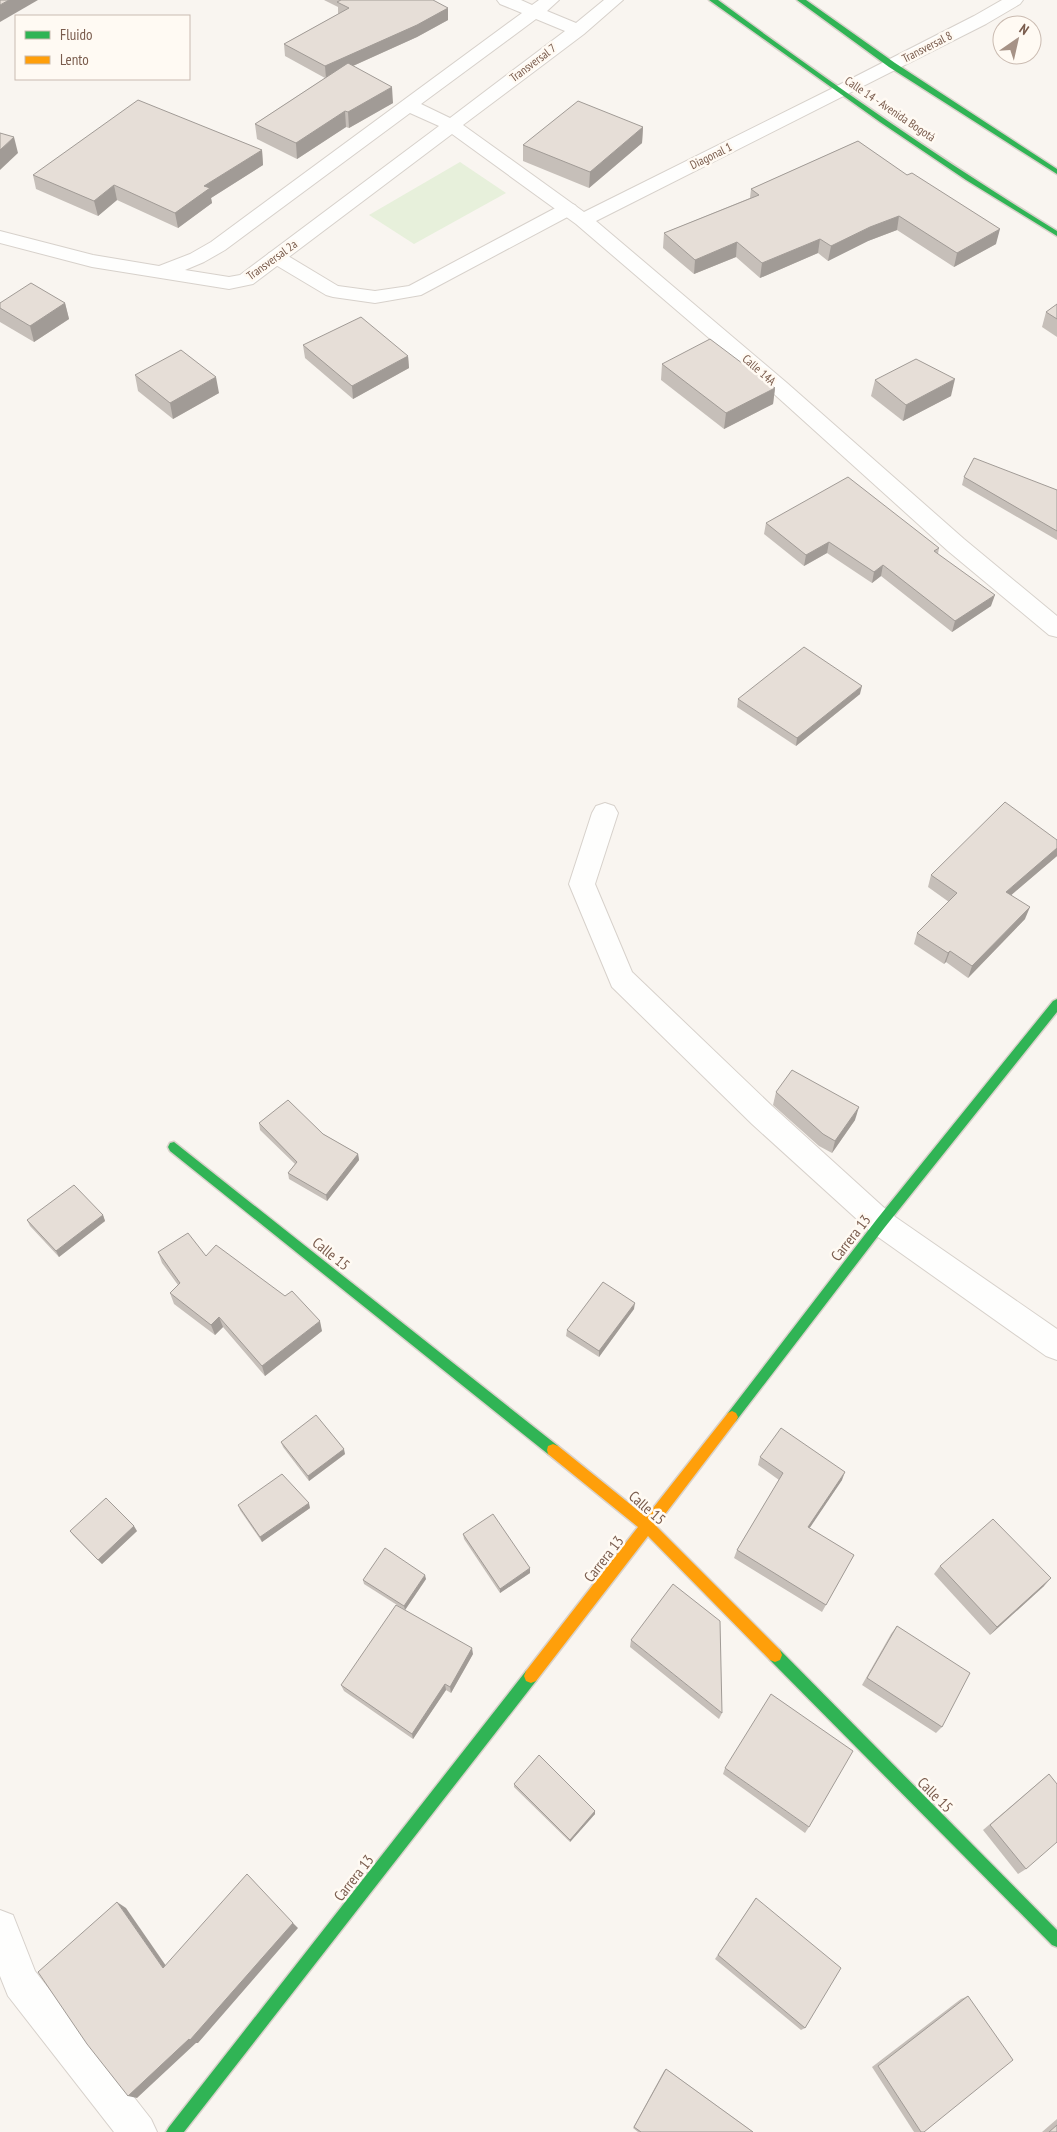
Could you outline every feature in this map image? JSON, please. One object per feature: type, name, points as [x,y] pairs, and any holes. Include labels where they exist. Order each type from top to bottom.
[{"type":"street","points":[[506,0],[578,30]]},
{"type":"street","points":[[164,271],[197,258],[218,246],[550,0]]},
{"type":"street","name":"Transversal 7","points":[[451,125],[578,30],[614,0]]},
{"type":"street","name":"Calle 14 - Avenida Bogotá","points":[[713,0],[838,92],[1010,206],[1057,234]]},
{"type":"street","points":[[800,0],[892,65],[1057,172]]},
{"type":"street","name":"Transversal 8","points":[[838,92],[980,20],[1014,0]]},
{"type":"street","name":"Diagonal 1","points":[[276,257],[333,290],[375,296],[414,290],[838,92]]},
{"type":"street","name":"Calle 14A","points":[[408,105],[451,125],[576,214],[780,388],[956,545],[1057,629]]},
{"type":"street","name":"Transversal 2a","points":[[0,237],[92,261],[164,271],[229,283],[239,282],[246,280],[451,125]]},
{"type":"street","points":[[605,813],[582,884],[621,979],[762,1115],[881,1223],[1057,1346]]},
{"type":"street","name":"Carrera 13","points":[[174,2132],[648,1527],[881,1223],[1057,1004]]},
{"type":"street","name":"Calle 15","points":[[174,1147],[648,1527],[1057,1940]]},
{"type":"street","points":[[0,1928],[21,1983],[138,2132]]},
{"type":"green space","points":[[460,162],[506,193],[414,244],[369,215]]},
{"type":"building","points":[[0,0],[9,0],[0,5]]},
{"type":"building","points":[[341,0],[433,0],[448,8],[417,25],[325,66],[284,44],[349,8],[337,2]]},
{"type":"building","points":[[348,63],[392,87],[348,112],[345,111],[296,143],[255,124]]},
{"type":"building","points":[[138,100],[262,150],[204,186],[210,188],[175,213],[114,185],[94,201],[33,175]]},
{"type":"building","points":[[578,101],[643,127],[590,172],[523,145]]},
{"type":"building","points":[[0,133],[14,137],[0,150]]},
{"type":"building","points":[[858,141],[907,175],[912,173],[1000,229],[957,253],[899,216],[870,227],[831,246],[820,239],[762,263],[737,242],[695,260],[664,233],[759,195],[751,189]]},
{"type":"building","points":[[31,283],[65,303],[30,326],[0,308],[0,303]]},
{"type":"building","points":[[1057,304],[1057,319],[1046,312]]},
{"type":"building","points":[[361,317],[408,356],[352,386],[303,345]]},
{"type":"building","points":[[710,339],[775,388],[726,413],[662,364]]},
{"type":"building","points":[[181,350],[216,377],[170,403],[135,375]]},
{"type":"building","points":[[916,359],[955,379],[906,405],[875,380]]},
{"type":"building","points":[[974,458],[1057,490],[1057,531],[964,477]]},
{"type":"building","points":[[848,477],[939,548],[934,551],[995,595],[955,621],[883,565],[874,572],[829,542],[806,555],[766,523]]},
{"type":"building","points":[[804,647],[862,686],[797,738],[738,699]]},
{"type":"building","points":[[1005,802],[1057,840],[1057,848],[1006,892],[1030,907],[972,966],[950,951],[948,953],[917,933],[957,893],[931,875]]},
{"type":"building","points":[[792,1070],[859,1107],[835,1141],[823,1134],[776,1092]]},
{"type":"building","points":[[288,1100],[323,1134],[358,1154],[326,1195],[288,1173],[297,1162],[259,1123]]},
{"type":"building","points":[[74,1185],[103,1215],[56,1251],[27,1220]]},
{"type":"building","points":[[188,1233],[206,1256],[216,1245],[285,1296],[292,1291],[320,1321],[262,1366],[219,1317],[211,1325],[170,1293],[180,1283],[158,1252]]},
{"type":"building","points":[[603,1282],[635,1303],[599,1351],[567,1330]]},
{"type":"building","points":[[316,1415],[344,1449],[308,1476],[281,1442]]},
{"type":"building","points":[[781,1428],[845,1472],[808,1527],[854,1555],[826,1605],[737,1550],[783,1473],[760,1457]]},
{"type":"building","points":[[282,1474],[309,1503],[260,1537],[238,1505]]},
{"type":"building","points":[[106,1498],[134,1526],[98,1560],[70,1531]]},
{"type":"building","points":[[493,1514],[530,1568],[500,1589],[463,1534]]},
{"type":"building","points":[[993,1519],[1051,1578],[997,1627],[940,1566]]},
{"type":"building","points":[[385,1548],[425,1575],[404,1606],[363,1580]]},
{"type":"building","points":[[673,1584],[720,1621],[722,1713],[631,1640]]},
{"type":"building","points":[[396,1605],[472,1648],[450,1687],[445,1684],[412,1734],[341,1685]]},
{"type":"building","points":[[897,1626],[970,1673],[942,1727],[867,1678]]},
{"type":"building","points":[[771,1694],[853,1751],[809,1827],[725,1768]]},
{"type":"building","points":[[539,1755],[595,1811],[570,1840],[514,1784]]},
{"type":"building","points":[[1049,1774],[1057,1784],[1057,1842],[1026,1869],[990,1825]]},
{"type":"building","points":[[247,1874],[293,1923],[190,2040],[128,2096],[87,2044],[38,1972],[117,1902],[163,1968]]},
{"type":"building","points":[[756,1898],[841,1968],[805,2028],[718,1955]]},
{"type":"building","points":[[968,1996],[1013,2060],[924,2132],[921,2132],[878,2066]]},
{"type":"building","points":[[666,2069],[753,2132],[641,2132],[634,2127]]},
{"type":"building","points":[[1057,2125],[1057,2132],[1049,2132]]},
{"type":"traffic: fast","points":[[713,0],[882,121],[969,179],[1057,234]]},
{"type":"traffic: fast","points":[[801,0],[892,65],[1057,172]]},
{"type":"traffic: fast","points":[[732,1417],[881,1223],[1057,1004]]},
{"type":"traffic: fast","points":[[174,1147],[553,1450]]},
{"type":"traffic: fast","points":[[775,1655],[1057,1940]]},
{"type":"traffic: fast","points":[[174,2132],[531,1676]]},
{"type":"traffic: slow","points":[[531,1676],[732,1417]]},
{"type":"traffic: slow","points":[[553,1450],[648,1527],[775,1655]]}]
